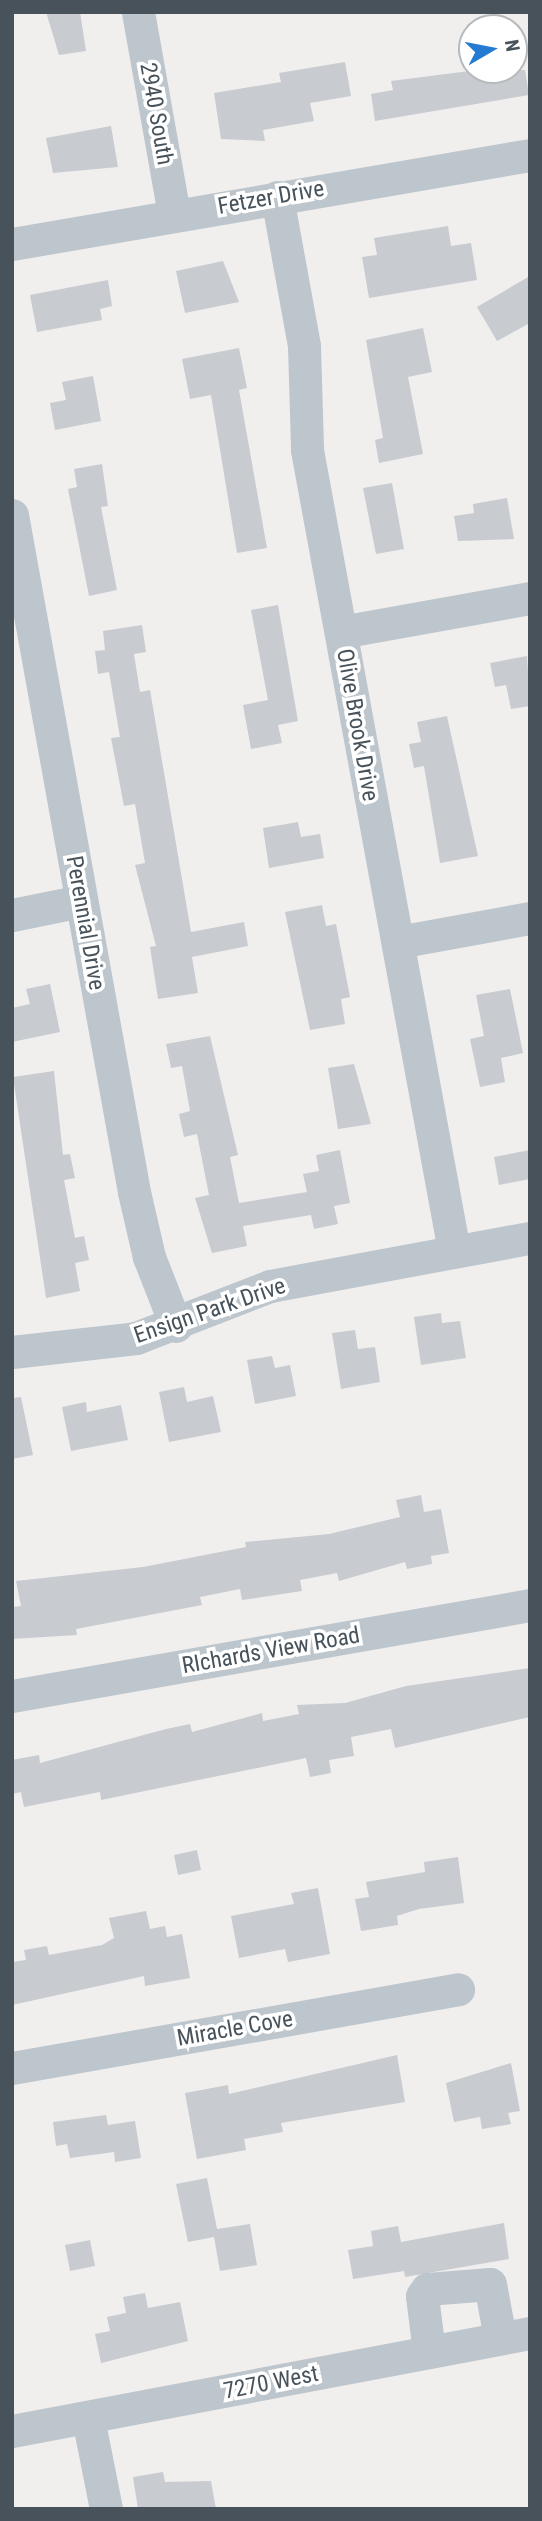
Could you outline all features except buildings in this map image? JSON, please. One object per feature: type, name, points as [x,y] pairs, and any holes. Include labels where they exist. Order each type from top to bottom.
[{"type":"street","name":"2940 South","points":[[138,12],[174,215]]},
{"type":"street","name":"Fetzer Drive","points":[[12,244],[530,155]]},
{"type":"street","name":"Olive Brook Drive","points":[[277,197],[304,346],[307,450],[454,1251]]},
{"type":"street","name":"Perennial Drive","points":[[12,515],[21,618],[82,901],[134,1192],[149,1257],[176,1326]]},
{"type":"street","points":[[341,632],[530,598]]},
{"type":"street","points":[[12,915],[82,901]]},
{"type":"street","points":[[398,942],[530,918]]},
{"type":"street","name":"Ensign Park Drive","points":[[12,1352],[95,1345],[176,1326],[270,1286],[530,1238]]},
{"type":"street","name":"RIchards View Road","points":[[12,1696],[530,1605]]},
{"type":"street","name":"Miracle Cove","points":[[12,2068],[458,1989]]},
{"type":"street","points":[[429,2352],[422,2296],[427,2289],[490,2284],[515,2336]]},
{"type":"street","name":"7270 West","points":[[12,2431],[515,2336]]},
{"type":"street","points":[[89,2418],[106,2509]]}]
